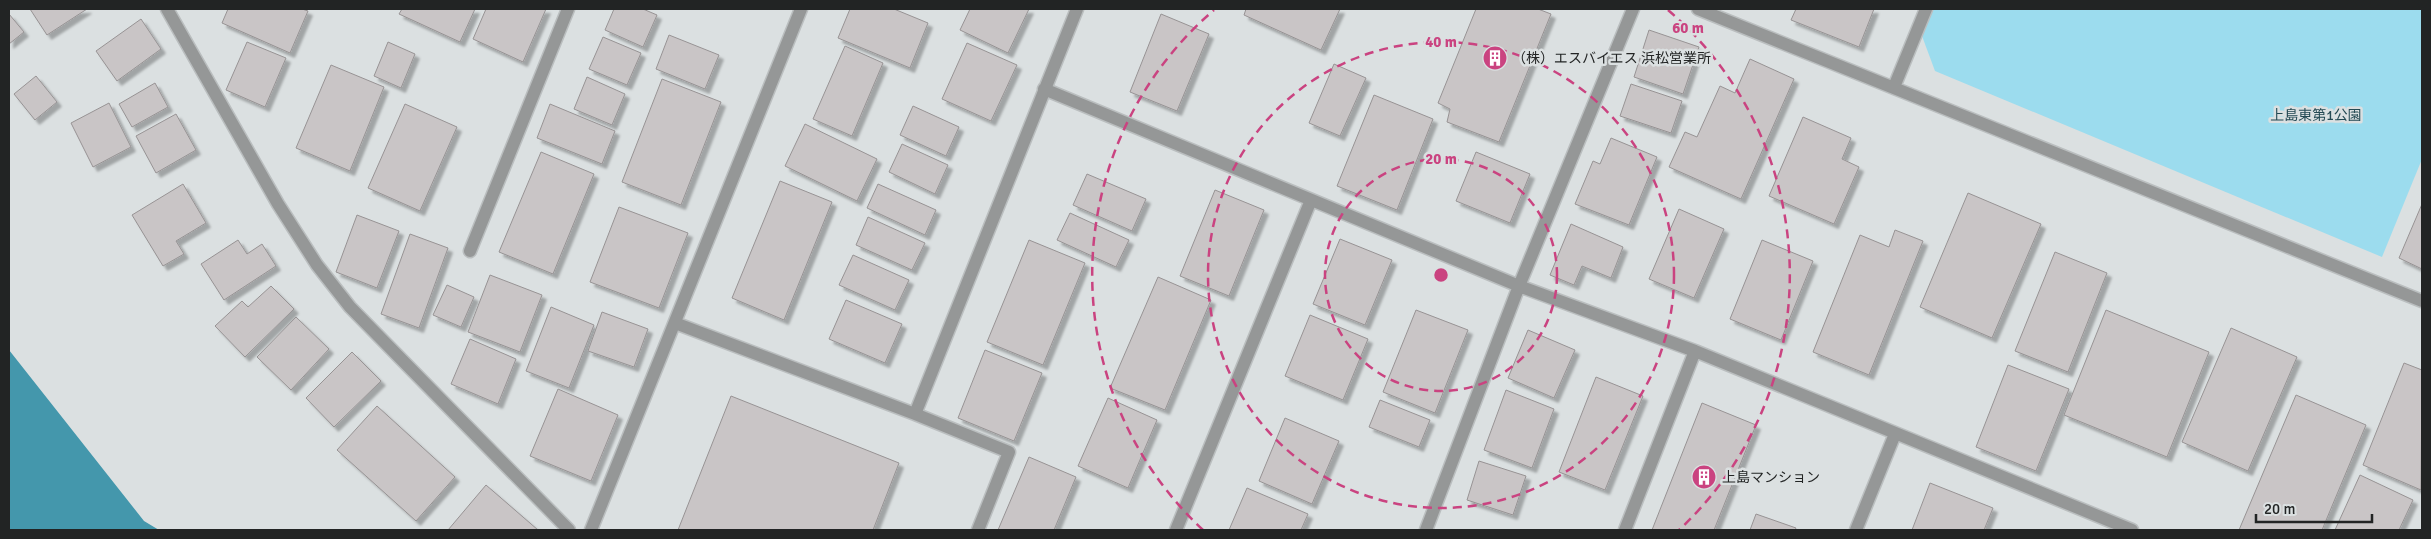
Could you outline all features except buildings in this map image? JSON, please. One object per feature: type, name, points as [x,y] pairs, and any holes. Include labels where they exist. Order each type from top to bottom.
[{"type":"street","points":[[168,9],[278,204],[317,265],[350,307],[569,530]]},
{"type":"street","points":[[470,251],[568,9]]},
{"type":"street","points":[[591,530],[801,9]]},
{"type":"street","points":[[915,414],[1077,9]]},
{"type":"street","points":[[1426,530],[1519,286],[1633,9]]},
{"type":"street","points":[[1698,9],[2422,301]]},
{"type":"street","points":[[1894,87],[1926,9]]},
{"type":"street","points":[[1044,89],[1519,286],[1695,351],[2132,530]]},
{"type":"street","points":[[1176,530],[1311,200]]},
{"type":"street","points":[[675,323],[915,414],[1009,452],[978,530]]},
{"type":"street","points":[[1625,530],[1695,351]]},
{"type":"street","points":[[1856,530],[1895,434]]},
{"type":"green space","name":"上島東第1公園","points":[[1933,9],[2422,9],[2422,159],[2382,257],[1935,71],[1922,36]]},
{"type":"shaded area","points":[[9,350],[144,521],[159,530],[9,530]]},
{"type":"place","name":"（株）エスバイエス 浜松営業所","points":[[1495,58]]},
{"type":"place","name":"上島マンション","points":[[1704,477]]}]
